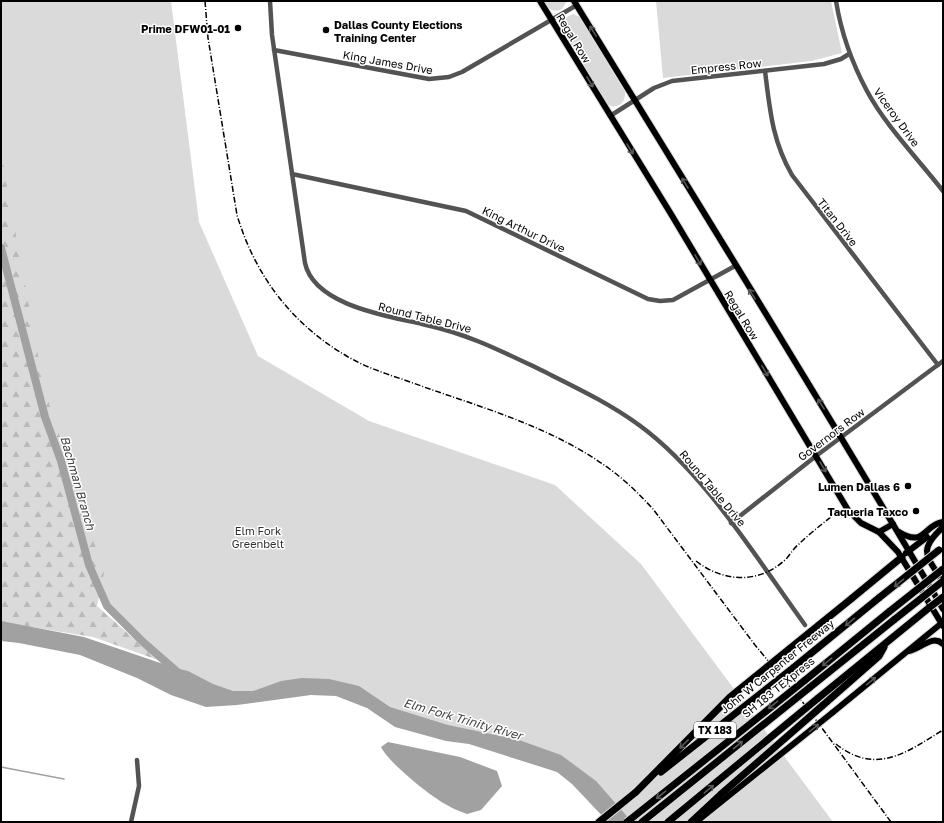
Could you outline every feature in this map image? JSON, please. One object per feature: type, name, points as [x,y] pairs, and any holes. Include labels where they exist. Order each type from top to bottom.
[{"type":"highway","name":"John W Carpenter Freeway","points":[[599,822],[941,549]]},
{"type":"highway","points":[[636,792],[730,697],[902,557]]},
{"type":"highway","name":"SH 183 TEXpress","points":[[627,822],[943,569]]},
{"type":"highway","name":"SH 183 TEXpress","points":[[642,822],[943,581]]},
{"type":"highway","points":[[668,822],[943,597]]},
{"type":"highway","points":[[692,822],[720,795],[879,656],[889,640]]},
{"type":"main road","name":"Regal Row","points":[[540,1],[848,510],[862,522],[879,532],[894,546],[943,624]]},
{"type":"main road","name":"Regal Row","points":[[576,3],[841,438],[943,609]]},
{"type":"main road","points":[[897,531],[908,538],[914,539],[920,537],[938,523],[943,523]]},
{"type":"main road","points":[[902,557],[943,523]]},
{"type":"main road","points":[[879,532],[893,524]]},
{"type":"main road","points":[[943,527],[930,539],[927,552],[927,557],[943,581]]},
{"type":"main road","points":[[696,822],[907,651],[943,624]]},
{"type":"main road","points":[[907,651],[917,649],[933,639],[938,640],[943,644]]},
{"type":"street","name":"Round Table Drive","points":[[270,1],[274,50],[306,268],[312,279],[327,292],[340,300],[364,310],[450,330],[479,340],[602,401],[640,425],[659,440],[688,470],[731,523],[805,624]]},
{"type":"street","name":"Viceroy Drive","points":[[836,1],[839,18],[850,54],[867,91],[943,191]]},
{"type":"street","name":"King James Drive","points":[[274,50],[429,79],[440,79],[462,72],[552,20],[576,3]]},
{"type":"street","name":"Empress Row","points":[[610,116],[654,88],[672,81],[831,63],[850,54]]},
{"type":"street","name":"Titan Drive","points":[[765,71],[774,135],[782,158],[792,175],[938,365]]},
{"type":"street","name":"King Arthur Drive","points":[[292,174],[466,211],[648,299],[660,301],[671,300],[735,266]]},
{"type":"street","name":"Governors Row","points":[[731,523],[816,456],[943,361]]},
{"type":"street","points":[[131,822],[139,786],[137,760]]},
{"type":"green space","name":"Elm Fork Greenbelt","points":[[1,1],[171,1],[199,222],[258,356],[369,421],[555,485],[641,564],[833,822],[622,822],[541,754],[400,715],[352,690],[221,698],[194,689],[175,668],[143,642],[107,606],[89,565],[1,248]]},
{"type":"green space","points":[[544,1],[567,1],[562,9],[556,11],[551,10]]},
{"type":"green space","points":[[656,1],[831,1],[842,53],[811,61],[663,78]]},
{"type":"green space","points":[[573,14],[580,17],[625,92],[624,100],[620,105],[610,106],[606,104],[561,29],[563,19]]},
{"type":"green space","points":[[1,153],[44,388],[104,573],[97,606],[158,660],[93,637],[1,622]]},
{"type":"shaded area","points":[[1,621],[84,637],[188,671],[213,684],[233,691],[253,691],[281,681],[302,678],[329,679],[359,686],[390,707],[448,725],[519,740],[561,755],[596,781],[632,822],[608,822],[572,784],[557,772],[469,744],[446,741],[395,727],[367,708],[336,696],[311,695],[237,705],[206,707],[171,695],[137,678],[80,655],[1,641]]},
{"type":"shaded area","points":[[388,742],[460,757],[497,771],[502,786],[481,810],[467,814],[440,801],[401,770],[381,747]]},
{"type":"waterway","name":"Bachman Branch","points":[[1,248],[45,417],[61,461],[89,565],[107,606],[143,642],[182,676]]},
{"type":"waterway","points":[[1,767],[64,779]]},
{"type":"railway","points":[[205,1],[208,38],[237,215],[254,258],[278,296],[308,328],[326,342],[354,360],[384,373],[520,421],[567,443],[590,456],[622,479],[653,509],[755,645],[805,705],[891,822]]},
{"type":"railway","points":[[696,561],[707,568],[730,577],[742,578],[766,573],[787,558],[797,546],[832,516]]},
{"type":"railway","points":[[836,744],[851,753],[865,758],[878,759],[904,753],[943,730]]},
{"type":"place","name":"Prime DFW01-01","points":[[238,28]]},
{"type":"place","name":"Dallas County Elections Training Center","points":[[326,30]]},
{"type":"place","name":"Lumen Dallas 6","points":[[908,486]]},
{"type":"place","name":"Taqueria Taxco","points":[[916,511]]},
{"type":"water label","name":"Elm Fork Trinity River","points":[[463,719]]}]
